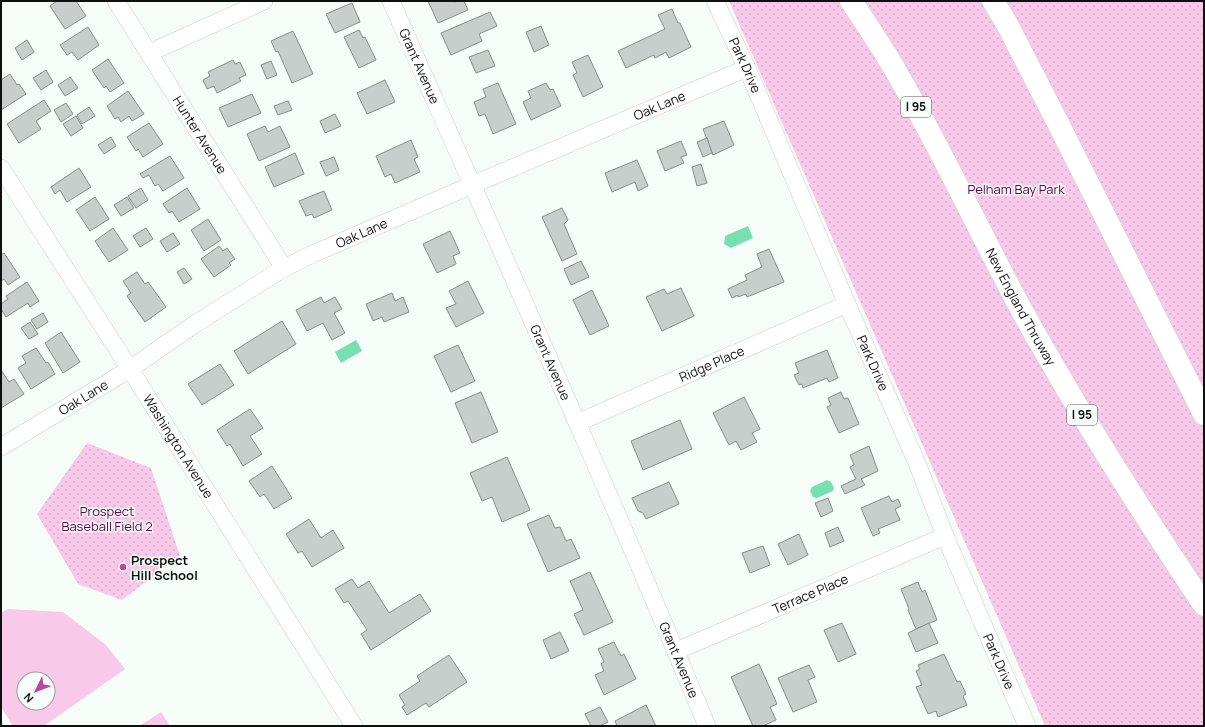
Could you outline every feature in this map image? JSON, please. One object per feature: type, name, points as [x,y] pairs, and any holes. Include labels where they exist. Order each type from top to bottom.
[{"type":"highway","name":"New England Thruway","points":[[851,1],[905,86],[1021,308],[1066,388],[1158,537],[1204,605]]},
{"type":"highway","points":[[993,1],[1007,24],[1060,127],[1204,414]]},
{"type":"street","name":"Hunter Avenue","points":[[116,1],[284,268]]},
{"type":"street","points":[[149,53],[264,1]]},
{"type":"street","name":"Grant Avenue","points":[[391,1],[577,423],[707,726]]},
{"type":"street","name":"Park Drive","points":[[715,1],[747,68],[847,304],[917,463],[945,536],[1028,726]]},
{"type":"street","name":"Oak Lane","points":[[1,446],[130,369],[195,324],[284,268],[472,184],[747,68]]},
{"type":"street","name":"Washington Avenue","points":[[1,168],[130,369],[354,726]]},
{"type":"street","name":"Ridge Place","points":[[577,423],[847,304]]},
{"type":"street","name":"Terrace Place","points":[[676,651],[945,536]]},
{"type":"green space","name":"Pelham Bay Park","points":[[729,1],[1204,1],[1204,726],[1045,726]]},
{"type":"green space","name":"Prospect Baseball Field 2","points":[[87,443],[151,468],[180,556],[122,600],[78,584],[37,514]]},
{"type":"green space","points":[[8,609],[63,612],[106,645],[125,669],[44,726],[13,726],[1,707],[1,613]]},
{"type":"green space","points":[[161,712],[170,726],[139,726]]},
{"type":"shaded area","points":[[748,226],[753,238],[731,248],[724,244],[725,236]]},
{"type":"shaded area","points":[[356,340],[362,351],[341,363],[335,352]]},
{"type":"shaded area","points":[[827,480],[831,482],[834,488],[833,491],[817,498],[813,497],[810,491],[812,487]]},
{"type":"building","points":[[57,1],[76,1],[86,16],[65,29],[50,6]]},
{"type":"building","points":[[428,1],[464,1],[468,10],[438,23]]},
{"type":"building","points":[[352,3],[360,22],[335,33],[326,14]]},
{"type":"building","points":[[672,9],[691,47],[669,58],[666,52],[655,58],[654,55],[626,68],[618,51],[665,29],[658,15]]},
{"type":"building","points":[[490,12],[497,26],[479,34],[482,41],[451,55],[441,33]]},
{"type":"building","points":[[541,26],[549,45],[534,52],[526,32]]},
{"type":"building","points":[[88,27],[99,45],[78,60],[72,52],[67,55],[60,45]]},
{"type":"building","points":[[359,30],[363,38],[365,37],[376,60],[359,68],[344,37]]},
{"type":"building","points":[[293,31],[313,74],[292,83],[278,51],[276,52],[271,41]]},
{"type":"building","points":[[27,40],[34,52],[22,60],[15,48]]},
{"type":"building","points":[[488,50],[495,66],[476,73],[469,57]]},
{"type":"building","points":[[588,55],[603,87],[583,97],[573,75],[577,73],[572,62]]},
{"type":"building","points":[[108,59],[124,83],[110,92],[106,86],[104,88],[92,70]]},
{"type":"building","points":[[233,60],[235,64],[240,62],[246,75],[239,78],[241,81],[217,93],[214,86],[207,89],[203,80],[210,76],[208,72]]},
{"type":"building","points":[[271,61],[277,75],[267,79],[261,65]]},
{"type":"building","points":[[46,70],[53,82],[41,90],[33,78]]},
{"type":"building","points":[[10,74],[17,85],[19,84],[26,94],[1,110],[1,80]]},
{"type":"building","points":[[70,77],[78,88],[65,96],[58,85]]},
{"type":"building","points":[[385,80],[395,102],[367,114],[357,93]]},
{"type":"building","points":[[498,83],[516,124],[493,134],[485,114],[479,116],[474,102],[486,97],[483,89]]},
{"type":"building","points":[[546,83],[550,90],[553,89],[561,106],[531,120],[523,102],[531,98],[528,91]]},
{"type":"building","points":[[128,91],[144,114],[132,121],[129,116],[121,122],[118,117],[115,119],[107,106]]},
{"type":"building","points":[[252,94],[261,113],[228,127],[219,108]]},
{"type":"building","points":[[44,100],[51,111],[36,121],[41,129],[19,143],[7,124]]},
{"type":"building","points":[[288,101],[292,110],[278,115],[274,106]]},
{"type":"building","points":[[66,103],[73,114],[61,122],[54,110]]},
{"type":"building","points":[[89,107],[95,116],[82,124],[77,115]]},
{"type":"building","points":[[335,114],[341,126],[325,133],[320,121]]},
{"type":"building","points":[[76,116],[83,128],[71,136],[63,124]]},
{"type":"building","points":[[724,121],[734,145],[713,155],[703,129]]},
{"type":"building","points":[[149,123],[163,144],[143,157],[138,149],[136,151],[127,137]]},
{"type":"building","points":[[265,126],[268,132],[280,126],[290,147],[259,161],[247,134]]},
{"type":"building","points":[[111,137],[116,146],[104,154],[98,145]]},
{"type":"building","points":[[707,138],[712,153],[703,157],[697,142]]},
{"type":"building","points":[[411,140],[418,157],[414,159],[420,172],[395,183],[391,174],[385,177],[376,156]]},
{"type":"building","points":[[681,141],[687,155],[681,157],[684,163],[665,171],[657,151]]},
{"type":"building","points":[[295,153],[304,174],[274,187],[265,167]]},
{"type":"building","points":[[170,156],[184,178],[163,191],[158,184],[155,186],[149,175],[143,178],[140,174]]},
{"type":"building","points":[[334,157],[339,170],[326,176],[320,162]]},
{"type":"building","points":[[637,160],[648,186],[638,191],[635,182],[612,192],[605,173]]},
{"type":"building","points":[[701,164],[707,183],[697,186],[692,167]]},
{"type":"building","points":[[79,168],[91,187],[67,202],[60,190],[55,194],[51,187]]},
{"type":"building","points":[[141,188],[148,200],[136,208],[128,196]]},
{"type":"building","points":[[187,188],[200,209],[179,222],[172,211],[169,213],[163,204]]},
{"type":"building","points":[[324,191],[332,210],[314,218],[312,214],[306,216],[299,201]]},
{"type":"building","points":[[95,197],[109,219],[90,231],[76,210]]},
{"type":"building","points":[[127,197],[134,208],[121,216],[114,205]]},
{"type":"building","points":[[562,208],[568,220],[564,224],[577,254],[562,261],[542,217]]},
{"type":"building","points":[[208,219],[221,240],[204,251],[191,230]]},
{"type":"building","points":[[113,228],[128,250],[109,262],[95,241]]},
{"type":"building","points":[[146,228],[153,239],[140,247],[133,236]]},
{"type":"building","points":[[450,231],[460,253],[453,256],[456,264],[437,273],[423,244]]},
{"type":"building","points":[[173,233],[180,244],[167,252],[160,241]]},
{"type":"building","points":[[219,246],[223,251],[227,248],[235,259],[229,263],[231,265],[214,277],[201,259]]},
{"type":"building","points":[[769,249],[784,282],[747,297],[746,294],[738,297],[738,295],[732,298],[728,289],[747,280],[745,275],[762,267],[757,254]]},
{"type":"building","points":[[4,253],[20,277],[8,285],[4,279],[1,281],[1,255]]},
{"type":"building","points":[[581,261],[589,277],[571,285],[564,269]]},
{"type":"building","points":[[184,268],[192,279],[184,284],[177,272]]},
{"type":"building","points":[[137,272],[145,284],[148,282],[166,307],[145,322],[127,296],[131,293],[123,281]]},
{"type":"building","points":[[468,281],[484,313],[456,327],[446,308],[456,304],[449,291]]},
{"type":"building","points":[[27,282],[39,301],[30,307],[28,303],[6,317],[1,309],[1,304],[8,299],[6,296]]},
{"type":"building","points":[[681,288],[694,316],[662,331],[646,297],[664,289],[667,294]]},
{"type":"building","points":[[592,290],[609,326],[590,335],[573,300]]},
{"type":"building","points":[[392,293],[395,301],[403,297],[409,312],[384,322],[382,317],[373,321],[366,304]]},
{"type":"building","points":[[321,297],[324,303],[335,297],[342,309],[334,313],[345,333],[332,340],[323,323],[307,331],[296,310]]},
{"type":"building","points":[[43,313],[48,322],[37,329],[31,320]]},
{"type":"building","points":[[282,321],[296,344],[248,374],[234,351]]},
{"type":"building","points":[[30,322],[38,334],[29,339],[21,328]]},
{"type":"building","points":[[61,332],[80,362],[63,373],[45,343]]},
{"type":"building","points":[[458,345],[475,381],[451,392],[434,356]]},
{"type":"building","points":[[36,348],[46,363],[48,362],[55,374],[31,389],[18,368],[26,363],[22,356]]},
{"type":"building","points":[[827,350],[838,378],[829,382],[827,378],[803,388],[802,384],[799,385],[794,375],[799,373],[795,363]]},
{"type":"building","points":[[220,364],[234,385],[202,405],[188,384]]},
{"type":"building","points":[[1,370],[9,382],[14,379],[24,394],[1,408]]},
{"type":"building","points":[[481,392],[498,432],[472,443],[455,403]]},
{"type":"building","points":[[841,392],[844,399],[848,398],[859,424],[839,433],[827,407],[831,405],[828,398]]},
{"type":"building","points":[[744,397],[760,429],[752,433],[757,442],[741,450],[736,441],[729,445],[713,413]]},
{"type":"building","points":[[250,409],[263,428],[250,436],[262,454],[243,466],[230,444],[227,446],[217,430]]},
{"type":"building","points":[[680,420],[692,449],[643,470],[631,441]]},
{"type":"building","points":[[869,446],[878,471],[861,479],[865,485],[845,494],[841,486],[856,479],[850,467],[854,465],[850,455]]},
{"type":"building","points":[[507,457],[530,510],[502,522],[492,497],[482,501],[470,473]]},
{"type":"building","points":[[272,466],[292,498],[274,509],[264,494],[260,497],[249,481]]},
{"type":"building","points":[[669,482],[679,504],[646,519],[643,513],[638,511],[632,498]]},
{"type":"building","points":[[889,496],[892,502],[898,499],[901,506],[895,509],[900,520],[878,529],[880,533],[873,536],[861,508]]},
{"type":"building","points":[[828,498],[833,511],[821,517],[815,503]]},
{"type":"building","points":[[549,515],[555,528],[560,527],[566,541],[571,539],[580,558],[548,572],[527,524]]},
{"type":"building","points":[[309,519],[321,538],[333,530],[344,548],[312,567],[302,551],[298,553],[286,534]]},
{"type":"building","points":[[838,527],[844,541],[830,547],[825,533]]},
{"type":"building","points":[[799,534],[808,555],[788,565],[778,544]]},
{"type":"building","points":[[763,546],[770,565],[750,573],[742,553]]},
{"type":"building","points":[[590,572],[613,622],[584,635],[574,614],[583,610],[570,581]]},
{"type":"building","points":[[352,579],[358,588],[369,581],[389,613],[420,594],[431,611],[371,650],[361,634],[367,630],[348,601],[344,603],[335,589]]},
{"type":"building","points":[[918,582],[922,592],[925,590],[937,620],[916,629],[901,589]]},
{"type":"building","points":[[842,623],[856,654],[838,662],[824,630]]},
{"type":"building","points":[[929,623],[938,643],[916,652],[908,633]]},
{"type":"building","points":[[560,632],[569,651],[551,659],[543,640]]},
{"type":"building","points":[[614,642],[621,656],[624,654],[636,679],[604,695],[595,675],[604,671],[601,664],[604,662],[598,649]]},
{"type":"building","points":[[944,654],[957,682],[960,681],[966,694],[963,696],[967,705],[938,717],[936,711],[928,714],[916,687],[922,685],[916,671],[920,669],[918,665]]},
{"type":"building","points":[[449,655],[467,682],[429,707],[426,703],[407,715],[402,707],[405,705],[399,695],[420,681],[417,676]]},
{"type":"building","points":[[759,664],[777,704],[770,707],[776,720],[763,726],[753,726],[731,677]]},
{"type":"building","points":[[809,665],[815,677],[808,680],[817,702],[793,712],[778,678]]},
{"type":"building","points":[[646,705],[656,726],[617,726],[615,721]]},
{"type":"building","points":[[600,707],[608,722],[600,726],[591,726],[585,714]]},
{"type":"place","name":"Prospect Hill School","points":[[123,567]]}]
